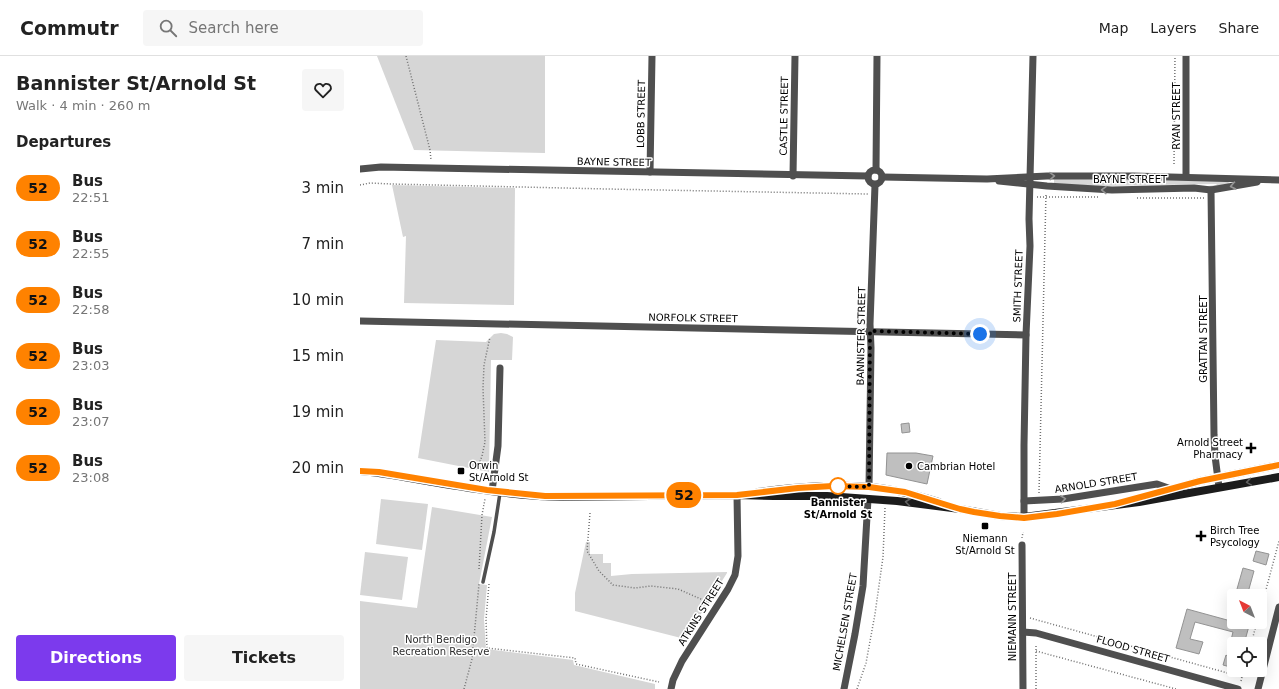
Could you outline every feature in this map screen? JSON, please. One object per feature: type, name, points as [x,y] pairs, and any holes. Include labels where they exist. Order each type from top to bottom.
[{"type":"main road","name":"ARNOLD STREET","points":[[1115,504],[1217,477],[1279,465]]},
{"type":"main road","name":"ARNOLD STREET","points":[[360,466],[379,472]]},
{"type":"main road","name":"ARNOLD STREET","points":[[360,471],[379,472],[496,492],[532,496],[827,496],[960,509],[1000,516],[1024,518],[1115,504],[1139,502],[1279,477]]},
{"type":"main road","name":"ARNOLD STREET","points":[[737,495],[798,488],[833,486],[885,488],[909,493],[960,509]]},
{"type":"main road","name":"MICHELSEN STREET","points":[[868,499],[869,487]]},
{"type":"street","name":"LOBB STREET","points":[[650,172],[652,56]]},
{"type":"street","name":"CASTLE STREET","points":[[793,176],[795,56]]},
{"type":"street","points":[[876,170],[877,56]]},
{"type":"street","name":"SMITH STREET","points":[[1024,518],[1026,335],[1030,246],[1033,56]]},
{"type":"street","name":"RYAN STREET","points":[[1186,56],[1186,176]]},
{"type":"street","name":"BAYNE STREET","points":[[360,169],[381,167],[793,176],[868,176]]},
{"type":"street","points":[[876,170],[881,173],[882,177],[880,182],[875,185],[869,182],[868,176],[870,172],[876,170]]},
{"type":"street","name":"BAYNE STREET","points":[[882,177],[987,179],[1013,184],[1082,176],[1186,176],[1275,180]]},
{"type":"street","name":"BAYNE STREET","points":[[1030,181],[1096,190],[1194,188],[1211,190],[1275,180]]},
{"type":"street","name":"BANNISTER STREET","points":[[869,487],[870,331],[875,185]]},
{"type":"street","name":"GRATTAN STREET","points":[[1211,190],[1214,441],[1219,487]]},
{"type":"street","name":"NORFOLK STREET","points":[[360,321],[523,326],[870,331],[1026,335]]},
{"type":"street","points":[[496,492],[500,368]]},
{"type":"street","name":"ARNOLD STREET","points":[[1024,501],[1063,499],[1157,484],[1171,489]]},
{"type":"street","name":"ATKINS STREET","points":[[671,689],[673,680],[682,662],[732,582],[737,569],[737,495]]},
{"type":"street","name":"MICHELSEN STREET","points":[[844,689],[863,586],[868,499]]},
{"type":"street","name":"NIEMANN STREET","points":[[1022,545],[1023,689]]},
{"type":"street","points":[[1258,689],[1279,607]]},
{"type":"street","name":"FLOOD STREET","points":[[1022,632],[1036,633],[1238,689]]},
{"type":"lane","points":[[483,582],[494,532],[496,492]]},
{"type":"path","points":[[406,56],[430,150],[432,168]]},
{"type":"path","points":[[1174,56],[1174,164]]},
{"type":"path","points":[[360,185],[370,183],[869,194]]},
{"type":"path","points":[[1039,496],[1047,189]]},
{"type":"path","points":[[477,470],[485,442],[484,365],[490,337]]},
{"type":"path","points":[[857,689],[866,663],[875,614],[883,557],[885,506]]},
{"type":"path","points":[[590,513],[587,551],[599,571],[613,585],[635,588],[651,586],[678,589],[717,607]]},
{"type":"path","points":[[1266,589],[1279,541]]},
{"type":"path","points":[[490,578],[486,619],[487,648],[575,658],[576,664],[659,682]]},
{"type":"path","points":[[1022,615],[1227,673]]},
{"type":"path","points":[[1036,620],[1036,626]]},
{"type":"path","points":[[1036,644],[1036,689]]},
{"type":"path","points":[[1036,652],[1176,689]]},
{"type":"path","points":[[1241,681],[1242,677]]},
{"type":"green space","points":[[377,56],[545,56],[545,153],[414,150]]},
{"type":"green space","points":[[1054,179],[1228,180],[1229,184],[1208,188],[1208,186],[1217,184],[1099,186],[1054,184]]},
{"type":"green space","points":[[392,185],[515,188],[514,305],[404,303],[406,236],[403,237]]},
{"type":"green space","points":[[501,333],[513,337],[512,360],[491,360],[489,472],[418,458],[436,340],[486,342],[494,334]]},
{"type":"green space","points":[[381,499],[428,504],[422,550],[376,544]]},
{"type":"green space","name":"North Bendigo Recreation Reserve","points":[[432,507],[492,517],[479,584],[487,585],[484,619],[486,649],[573,660],[574,665],[655,684],[655,689],[360,689],[360,601],[417,608]]},
{"type":"green space","points":[[586,542],[590,542],[590,554],[603,554],[603,563],[611,563],[611,576],[632,574],[727,573],[685,639],[575,611],[575,593]]},
{"type":"green space","points":[[365,552],[408,557],[402,600],[360,595]]},
{"type":"building","points":[[909,423],[910,432],[902,433],[901,424]]},
{"type":"building","name":"Cambrian Hotel","points":[[887,453],[916,453],[933,456],[927,484],[886,475]]},
{"type":"building","points":[[1256,551],[1269,554],[1266,565],[1253,561]]},
{"type":"building","points":[[1243,568],[1254,571],[1249,589],[1237,589]]},
{"type":"building","points":[[1187,609],[1227,620],[1227,629],[1248,629],[1246,637],[1232,637],[1233,632],[1195,622],[1190,639],[1203,642],[1199,654],[1176,648]]},
{"type":"building","points":[[1226,655],[1227,656],[1227,666],[1223,665]]},
{"type":"bus line","name":"52","points":[[360,471],[379,472],[520,495],[561,497],[737,495],[781,489],[833,486],[885,488],[905,492],[960,509],[1000,516],[1024,518],[1115,504],[1200,481],[1279,465]]},
{"type":"place","name":"Arnold Street Pharmacy","points":[[1251,448]]},
{"type":"place","name":"Cambrian Hotel","points":[[909,466]]},
{"type":"place","name":"Orwin St/Arnold St","points":[[461,471]]},
{"type":"place","name":"Bannister St/Arnold St","points":[[838,486]]},
{"type":"place","name":"Niemann St/Arnold St","points":[[985,526]]},
{"type":"place","name":"Birch Tree Psycology","points":[[1201,536]]},
{"type":"route","points":[[838,486],[833,486],[869,487],[870,331],[980,334]]}]
